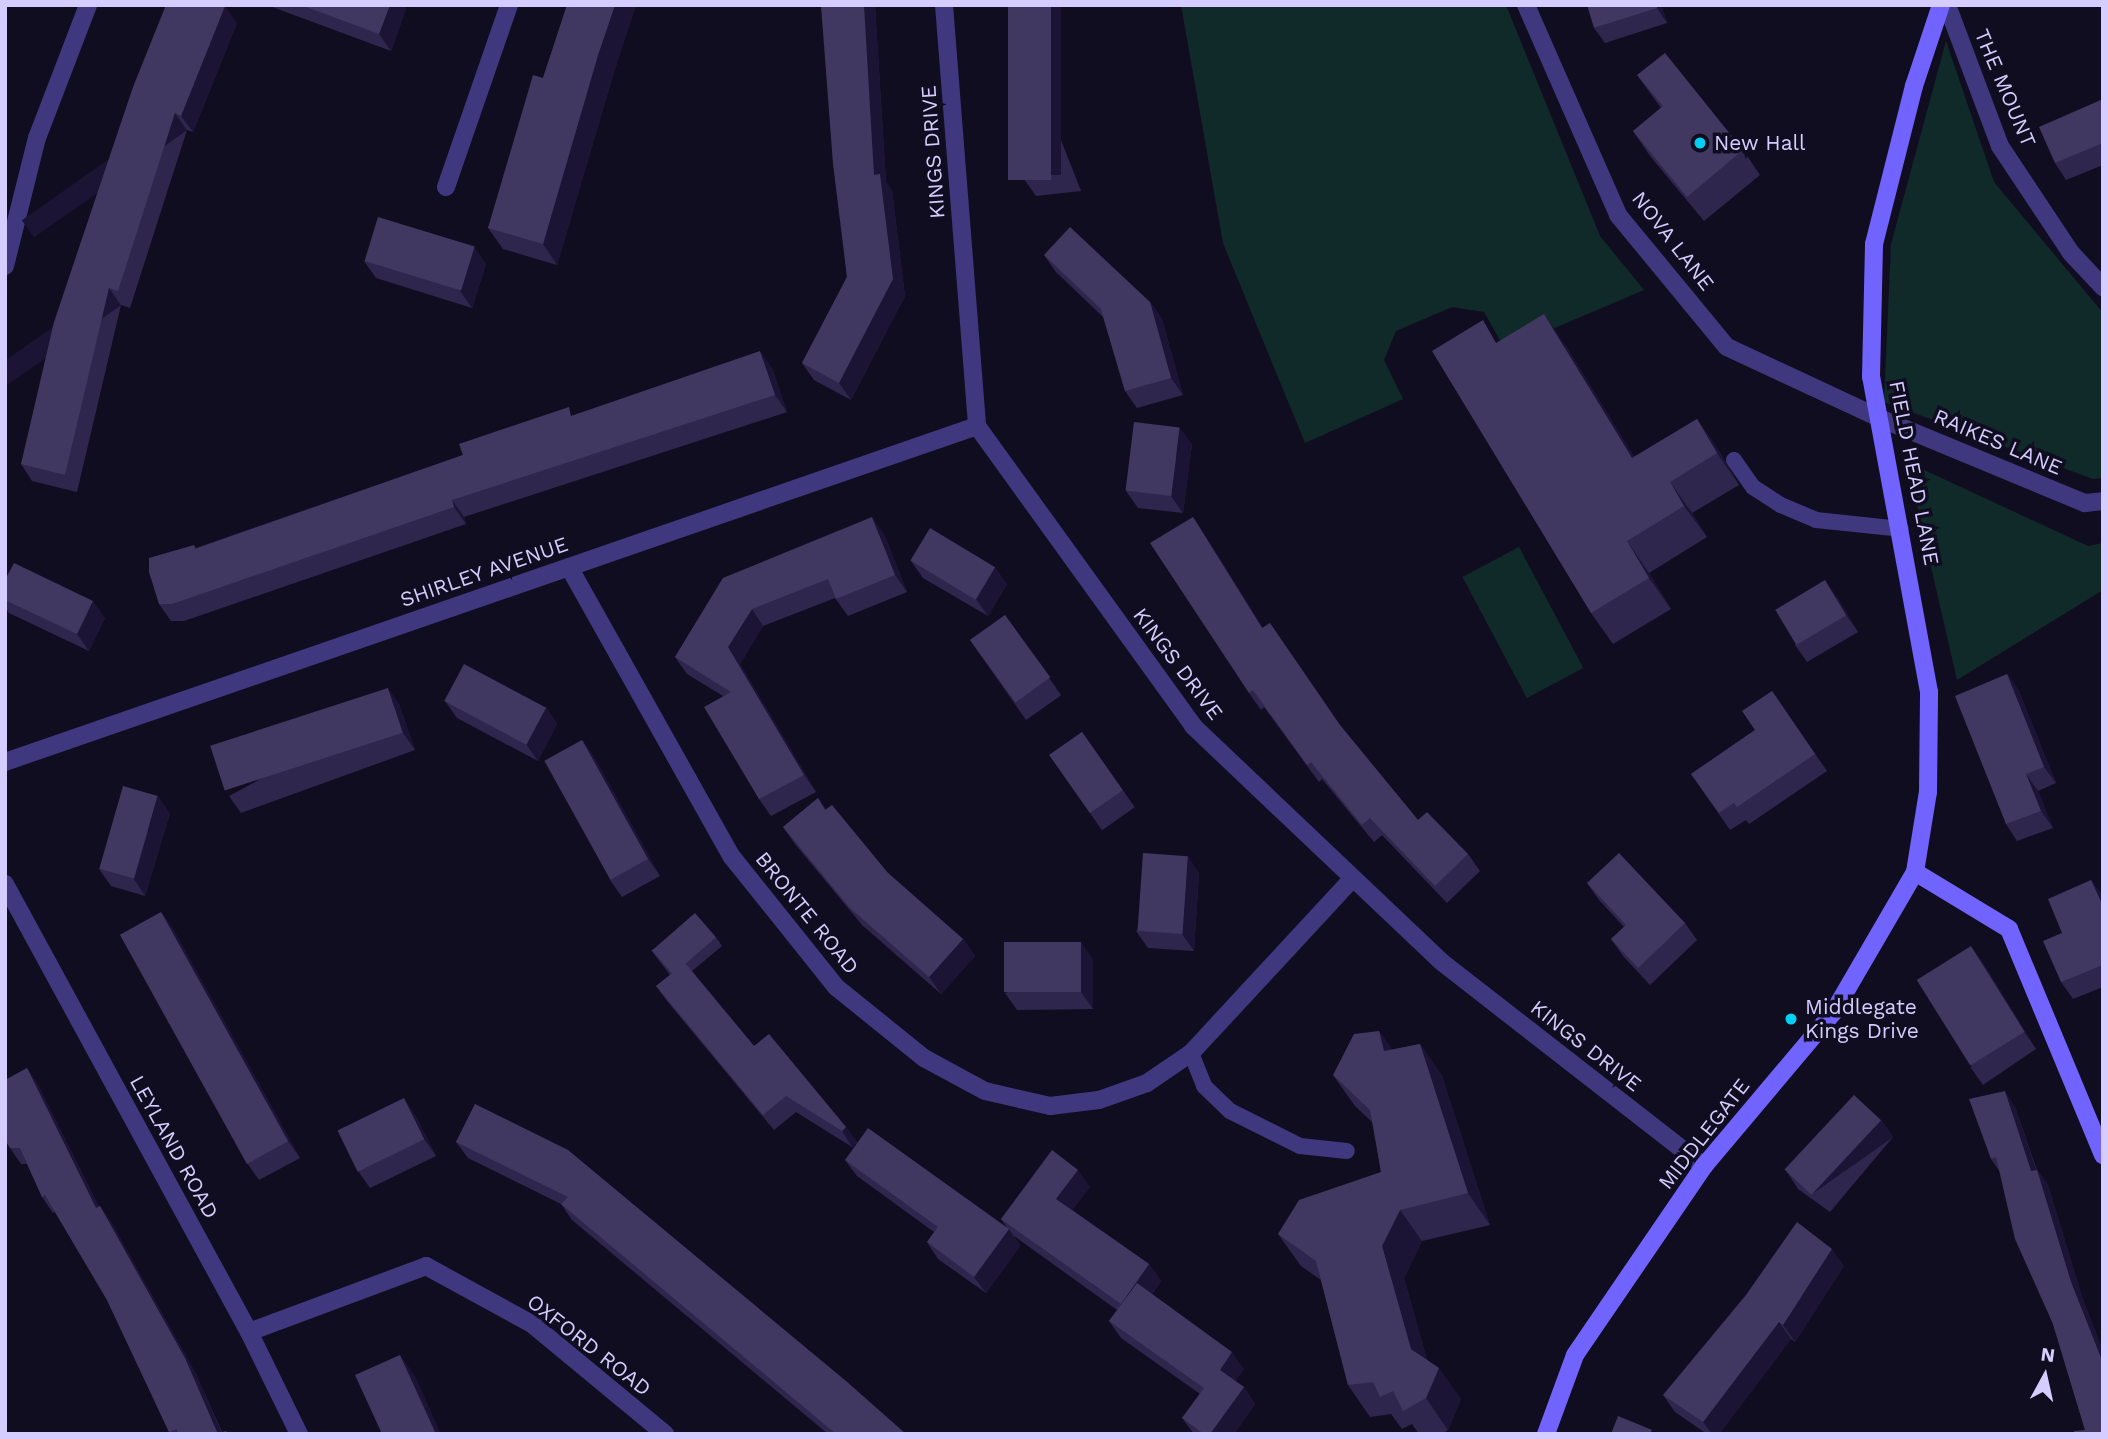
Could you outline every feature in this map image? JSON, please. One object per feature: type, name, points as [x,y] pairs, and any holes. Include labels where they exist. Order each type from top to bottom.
[{"type":"main road","name":"FIELD HEAD LANE","points":[[1915,872],[1928,792],[1929,692],[1871,377],[1874,244],[1914,86],[1941,5]]},
{"type":"main road","points":[[1915,872],[2009,929],[2103,1155]]},
{"type":"main road","name":"MIDDLEGATE","points":[[1546,1434],[1575,1355],[1704,1166],[1833,1013],[1915,872]]},
{"type":"street","points":[[5,266],[37,138],[88,5]]},
{"type":"street","points":[[446,187],[509,5]]},
{"type":"street","name":"KINGS DRIVE","points":[[944,5],[977,426],[1193,726],[1443,963],[1704,1166]]},
{"type":"street","name":"NOVA LANE","points":[[1526,5],[1618,215],[1727,347],[1877,416]]},
{"type":"street","name":"THE MOUNT","points":[[1947,5],[2000,146],[2071,253],[2103,287]]},
{"type":"street","name":"RAIKES LANE","points":[[1877,416],[2085,503],[2103,501]]},
{"type":"street","name":"SHIRLEY AVENUE","points":[[5,762],[977,426]]},
{"type":"street","name":"BRONTE ROAD","points":[[569,567],[732,857],[835,987],[924,1058],[985,1091],[1050,1106],[1099,1100],[1147,1083],[1191,1053],[1353,878]]},
{"type":"street","name":"LEYLAND ROAD","points":[[5,884],[249,1332],[299,1434]]},
{"type":"street","name":"OXFORD ROAD","points":[[249,1332],[426,1266],[532,1324],[665,1434]]},
{"type":"lane","points":[[1734,460],[1753,487],[1781,505],[1816,520],[1901,529]]},
{"type":"lane","points":[[1191,1053],[1204,1086],[1230,1111],[1307,1149],[1347,1151]]},
{"type":"green space","points":[[1181,5],[1506,5],[1600,236],[1644,290],[1505,349],[1484,312],[1452,307],[1396,331],[1384,360],[1403,399],[1305,443],[1223,243]]},
{"type":"green space","points":[[1946,41],[1994,182],[2103,313],[2103,478],[2093,479],[1884,402],[1891,244]]},
{"type":"green space","points":[[1907,462],[2088,546],[2103,543],[2103,590],[1957,680]]},
{"type":"green space","points":[[1519,547],[1583,668],[1527,698],[1462,577]]},
{"type":"building","points":[[166,5],[225,6],[181,116],[175,113],[118,291],[109,288],[65,475],[21,464],[54,322],[133,87]]},
{"type":"building","points":[[301,5],[390,5],[379,34]]},
{"type":"building","points":[[567,5],[615,5],[543,244],[488,228],[533,75],[543,78]]},
{"type":"building","points":[[821,5],[864,5],[874,175],[880,174],[893,279],[839,383],[802,363],[847,277],[833,164]]},
{"type":"building","points":[[1008,5],[1051,5],[1051,180],[1008,180]]},
{"type":"building","points":[[1587,5],[1656,5],[1657,8],[1594,28]]},
{"type":"building","name":"New Hall","points":[[1665,53],[1743,150],[1687,197],[1633,131],[1663,106],[1637,75]]},
{"type":"building","points":[[2103,99],[2103,143],[2055,163],[2039,127]]},
{"type":"building","points":[[378,217],[475,247],[461,291],[365,261]]},
{"type":"building","points":[[1070,227],[1150,302],[1171,378],[1125,391],[1101,309],[1044,255]]},
{"type":"building","points":[[1544,314],[1632,458],[1697,419],[1717,453],[1670,482],[1684,506],[1627,541],[1649,578],[1591,613],[1432,351],[1483,320],[1496,343]]},
{"type":"building","points":[[760,351],[775,395],[452,500],[454,507],[172,604],[159,604],[149,572],[149,558],[194,545],[195,549],[463,455],[459,444],[569,407],[571,416]]},
{"type":"building","points":[[1134,422],[1180,428],[1171,496],[1126,490]]},
{"type":"building","points":[[872,517],[895,575],[836,599],[828,579],[752,609],[728,647],[804,775],[759,799],[704,707],[731,692],[675,657],[723,578]]},
{"type":"building","points":[[1193,517],[1262,628],[1270,623],[1340,725],[1418,820],[1427,812],[1468,854],[1435,886],[1370,818],[1362,825],[1311,762],[1307,765],[1253,690],[1249,693],[1150,543]]},
{"type":"building","points":[[930,528],[995,567],[976,600],[910,561]]},
{"type":"building","points":[[14,563],[93,601],[77,634],[5,600],[5,580]]},
{"type":"building","points":[[1825,580],[1846,615],[1796,645],[1775,610]]},
{"type":"building","points":[[1005,615],[1050,677],[1015,703],[970,640]]},
{"type":"building","points":[[464,664],[546,708],[526,745],[444,701]]},
{"type":"building","points":[[2007,674],[2044,767],[2026,774],[2041,811],[2006,824],[1955,696]]},
{"type":"building","points":[[388,688],[403,733],[225,790],[210,746]]},
{"type":"building","points":[[1772,691],[1815,754],[1737,807],[1734,803],[1719,813],[1691,774],[1755,730],[1742,711]]},
{"type":"building","points":[[1082,732],[1123,790],[1090,813],[1049,755]]},
{"type":"building","points":[[582,740],[648,859],[610,880],[544,761]]},
{"type":"building","points":[[123,786],[158,796],[134,879],[99,869]]},
{"type":"building","points":[[818,798],[825,810],[832,805],[888,873],[963,939],[929,977],[850,908],[783,827]]},
{"type":"building","points":[[1143,853],[1188,856],[1182,934],[1138,931]]},
{"type":"building","points":[[1619,853],[1685,923],[1638,968],[1611,939],[1626,925],[1587,883]]},
{"type":"building","points":[[2091,880],[2103,906],[2103,965],[2061,982],[2043,941],[2062,933],[2048,899]]},
{"type":"building","points":[[161,912],[288,1141],[247,1164],[120,935]]},
{"type":"building","points":[[695,913],[716,937],[673,975],[652,950]]},
{"type":"building","points":[[1004,942],[1081,942],[1081,992],[1004,992]]},
{"type":"building","points":[[1971,946],[2025,1032],[1970,1066],[1917,980]]},
{"type":"building","points":[[685,963],[754,1046],[769,1034],[846,1127],[842,1131],[786,1096],[763,1115],[656,986]]},
{"type":"building","points":[[1379,1031],[1384,1051],[1420,1044],[1468,1193],[1400,1210],[1382,1246],[1411,1349],[1439,1368],[1426,1398],[1403,1411],[1393,1391],[1380,1397],[1373,1382],[1348,1385],[1316,1261],[1278,1234],[1299,1200],[1381,1172],[1370,1110],[1333,1075],[1354,1034]]},
{"type":"building","points":[[27,1068],[96,1208],[100,1206],[185,1358],[218,1434],[178,1434],[177,1429],[169,1432],[107,1300],[45,1195],[42,1197],[20,1148],[10,1148],[5,1140],[5,1080]]},
{"type":"building","points":[[2005,1091],[2031,1171],[2037,1170],[2071,1282],[2103,1363],[2103,1434],[2075,1434],[2074,1431],[2085,1430],[2053,1324],[2015,1239],[1996,1157],[1991,1159],[1969,1099]]},
{"type":"building","points":[[1854,1095],[1881,1120],[1811,1195],[1784,1170]]},
{"type":"building","points":[[404,1098],[424,1139],[358,1172],[337,1130]]},
{"type":"building","points":[[475,1104],[568,1150],[906,1434],[836,1434],[561,1204],[568,1197],[456,1142]]},
{"type":"building","points":[[868,1128],[1009,1229],[974,1277],[927,1242],[938,1227],[845,1160]]},
{"type":"building","points":[[1052,1150],[1078,1170],[1056,1199],[1149,1264],[1121,1304],[1001,1219]]},
{"type":"building","points":[[1797,1222],[1832,1249],[1783,1325],[1779,1322],[1703,1422],[1663,1395],[1746,1295]]},
{"type":"building","points":[[1137,1283],[1232,1352],[1220,1370],[1244,1387],[1210,1434],[1204,1434],[1182,1418],[1204,1388],[1109,1321]]},
{"type":"building","points":[[400,1355],[436,1434],[382,1434],[355,1375]]},
{"type":"building","points":[[1618,1416],[1652,1430],[1650,1434],[1611,1434]]},
{"type":"place","name":"New Hall","points":[[1700,143]]},
{"type":"place","name":"Middlegate Kings Drive","points":[[1791,1019]]}]
